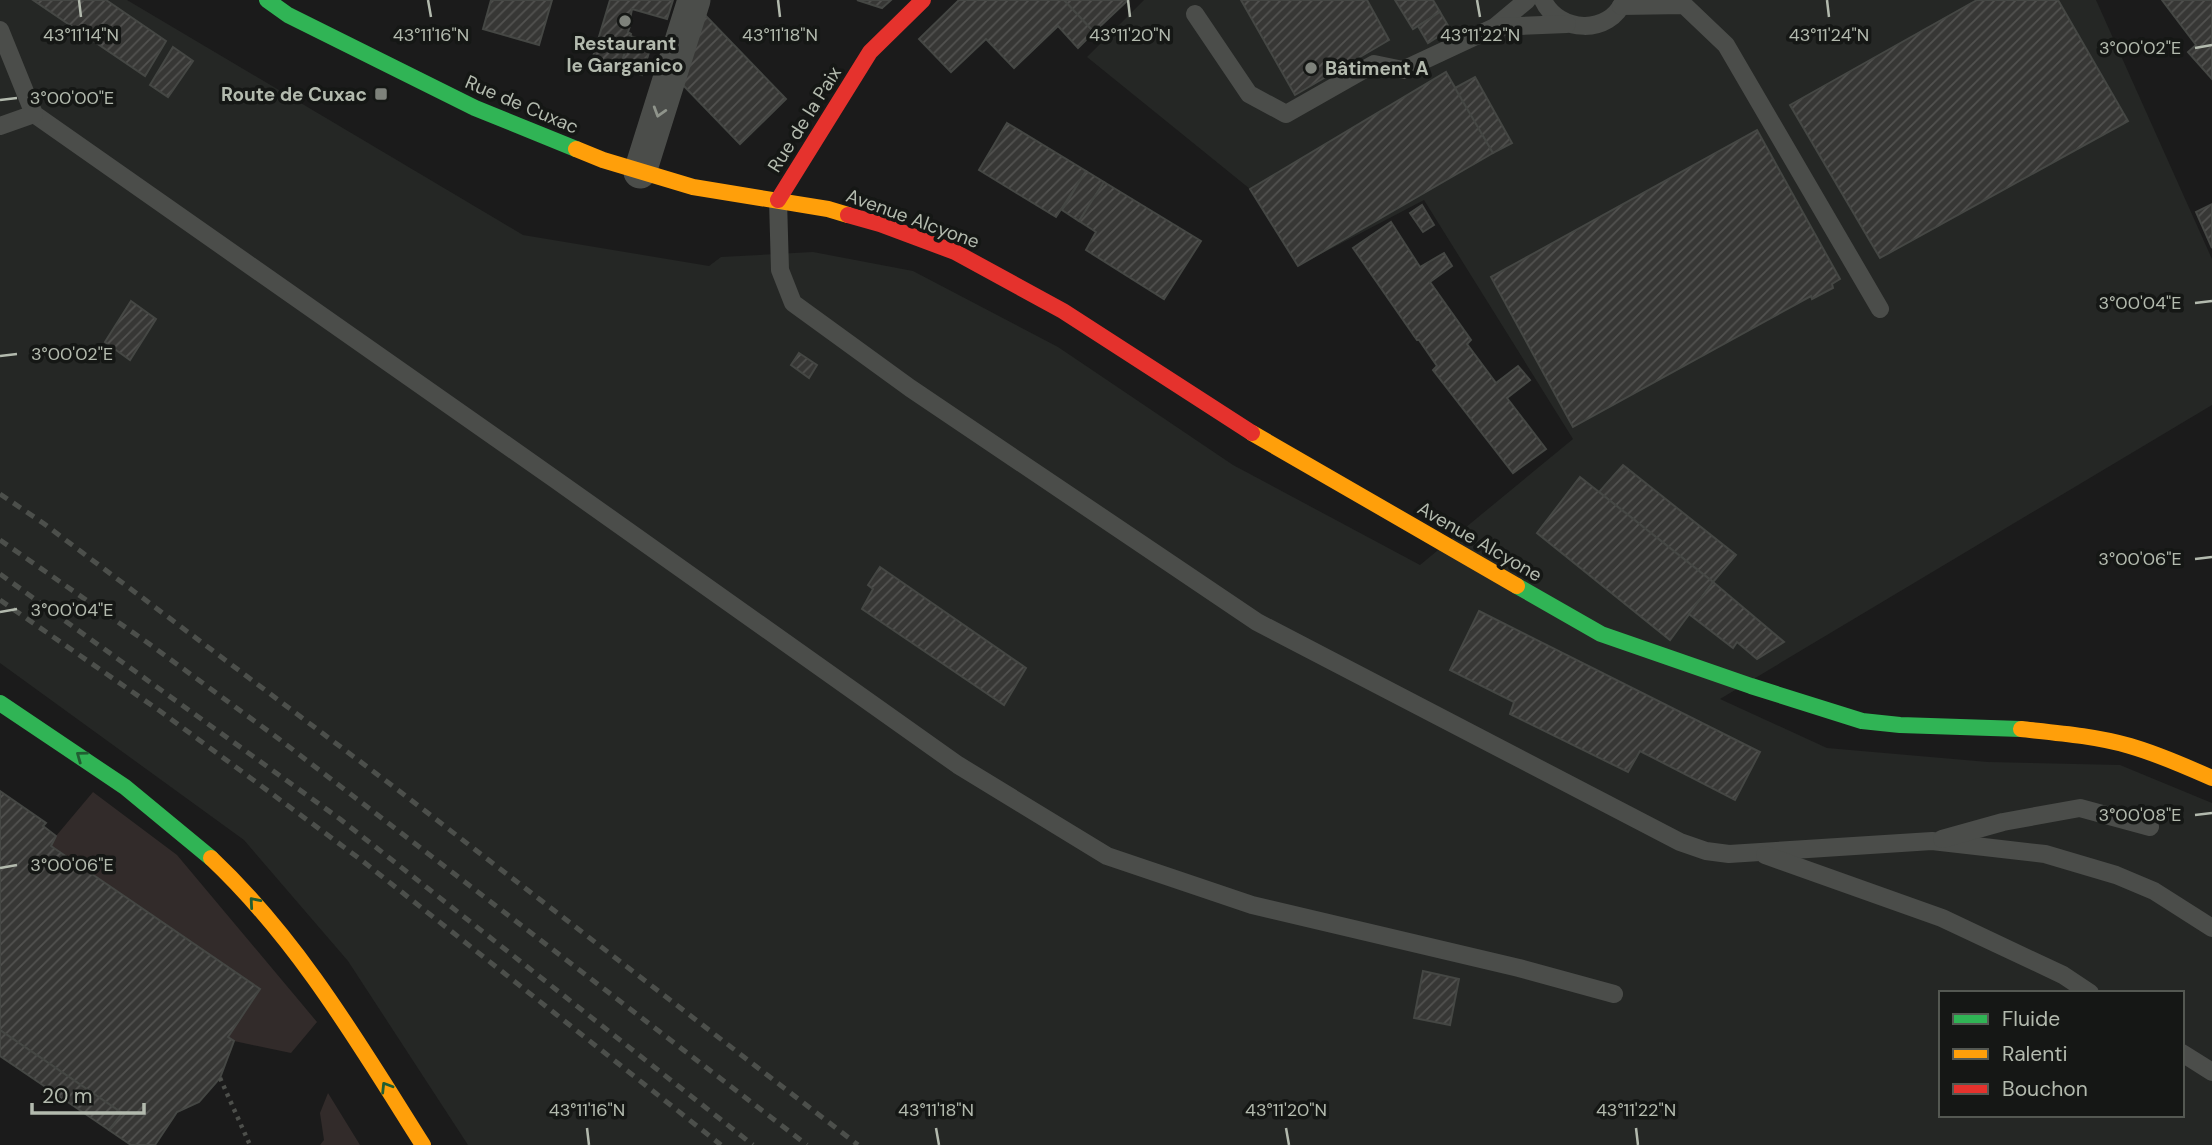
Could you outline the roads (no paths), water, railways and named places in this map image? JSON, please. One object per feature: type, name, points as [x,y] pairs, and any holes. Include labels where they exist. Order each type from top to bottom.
[{"type":"street","name":"Rue de Cuxac","points":[[267,0],[288,15],[475,108],[603,160],[693,187],[744,197],[778,200]]},
{"type":"street","points":[[640,172],[694,0]]},
{"type":"street","name":"Rue de la Paix","points":[[778,200],[870,52],[923,0]]},
{"type":"street","name":"Avenue Alcyone","points":[[778,200],[828,209],[880,224],[955,252],[1063,311],[1243,428],[1601,634],[1862,721],[2006,727],[2088,737],[2130,746],[2212,778]]},
{"type":"street","points":[[0,703],[65,745],[160,814],[239,885],[278,930],[321,987],[423,1145]]},
{"type":"lane","points":[[1195,14],[1249,94],[1286,114],[1374,64],[1402,70],[1495,27],[1527,0]]},
{"type":"lane","points":[[1543,0],[1554,16],[1567,24]]},
{"type":"lane","points":[[1495,27],[1598,25],[1611,18],[1623,3],[1682,3],[1726,45],[1880,309]]},
{"type":"lane","points":[[0,30],[34,114],[958,765],[1107,856],[1252,905],[1519,968],[1614,994]]},
{"type":"lane","points":[[0,126],[34,114]]},
{"type":"lane","points":[[778,200],[780,271],[793,303],[911,388],[1257,622],[1680,842],[1706,851],[1729,854],[1932,841],[2045,854],[2116,875],[2154,891],[2212,928]]},
{"type":"lane","points":[[1932,841],[2003,822],[2080,808],[2150,827]]},
{"type":"lane","points":[[1755,852],[1942,918],[2063,975],[2087,991]]},
{"type":"lane","points":[[2184,1053],[2212,1072]]},
{"type":"railway","points":[[0,494],[43,523],[394,787],[858,1145]]},
{"type":"railway","points":[[0,540],[279,739],[807,1145]]},
{"type":"railway","points":[[0,574],[340,819],[753,1145]]},
{"type":"railway","points":[[0,600],[160,711],[360,859],[721,1145]]},
{"type":"place","name":"Restaurant le Garganico","points":[[625,21]]},
{"type":"place","name":"Bâtiment A","points":[[1311,68]]},
{"type":"place","name":"Route de Cuxac","points":[[381,94]]}]
